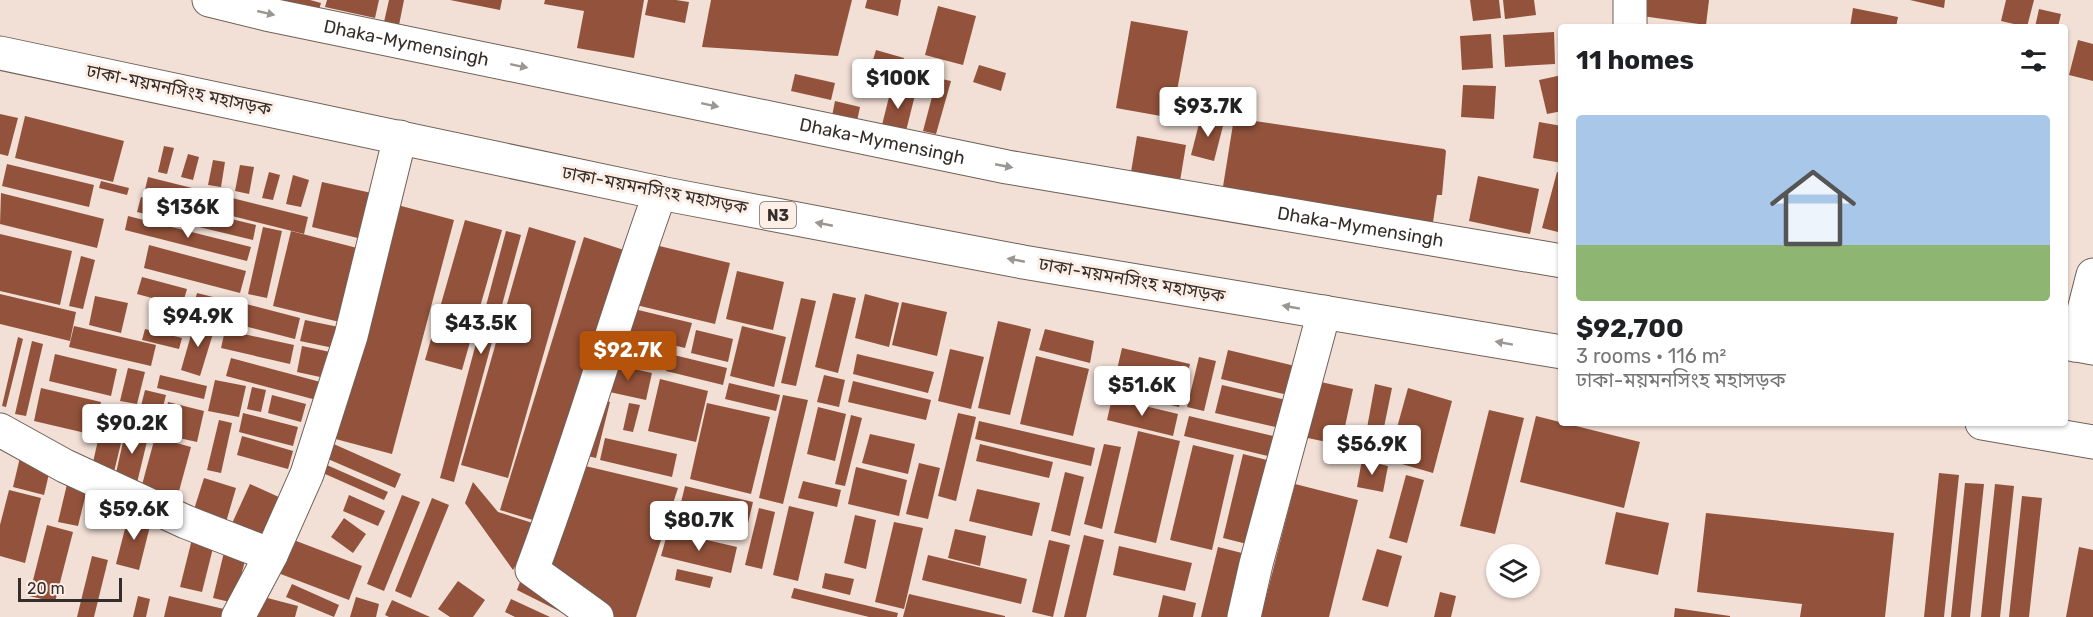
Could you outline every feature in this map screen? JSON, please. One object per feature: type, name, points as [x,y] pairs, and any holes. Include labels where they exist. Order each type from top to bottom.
[{"type":"main road","name":"Dhaka-Mymensingh","points":[[209,0],[266,14],[1007,167],[1558,260]]},
{"type":"main road","points":[[1630,0],[1630,24]]},
{"type":"main road","name":"ঢাকা-ময়মনসিংহ মহাসড়ক","points":[[0,53],[660,193],[1023,262],[1558,351]]},
{"type":"main road","points":[[238,617],[270,555],[307,474],[351,336],[400,137]]},
{"type":"main road","points":[[597,617],[532,570],[560,496],[660,193]]},
{"type":"main road","points":[[2078,345],[2093,274]]},
{"type":"main road","points":[[1244,617],[1256,564],[1324,312]]},
{"type":"main road","points":[[2000,426],[2093,442]]},
{"type":"main road","points":[[0,430],[65,466],[186,522],[270,555]]},
{"type":"building","points":[[245,0],[310,0],[321,3],[316,19]]},
{"type":"building","points":[[327,0],[379,0],[375,18],[325,7]]},
{"type":"building","points":[[389,0],[404,0],[399,25],[384,22]]},
{"type":"building","points":[[450,0],[502,0],[500,10]]},
{"type":"building","points":[[545,0],[644,0],[634,58],[577,48],[584,11],[544,4]]},
{"type":"building","points":[[648,0],[689,2],[685,23],[645,15]]},
{"type":"building","points":[[711,0],[852,0],[838,56],[702,47]]},
{"type":"building","points":[[867,0],[901,0],[898,16],[865,8]]},
{"type":"building","points":[[1470,0],[1499,0],[1501,18],[1473,21]]},
{"type":"building","points":[[1503,0],[1534,0],[1536,15],[1505,19]]},
{"type":"building","points":[[1644,0],[1709,0],[1706,24],[1642,16]]},
{"type":"building","points":[[1910,0],[1945,0],[1944,8]]},
{"type":"building","points":[[2006,0],[2034,0],[2028,24],[2001,21]]},
{"type":"building","points":[[938,6],[976,16],[963,65],[925,55]]},
{"type":"building","points":[[1853,8],[1898,17],[1897,24],[1850,24]]},
{"type":"building","points":[[2039,9],[2061,14],[2059,24],[2036,24]]},
{"type":"building","points":[[1131,21],[1188,31],[1172,118],[1116,108]]},
{"type":"building","points":[[1554,32],[1555,64],[1505,67],[1503,35]]},
{"type":"building","points":[[1491,34],[1493,68],[1462,70],[1460,36]]},
{"type":"building","points":[[2078,40],[2093,44],[2093,81],[2069,75]]},
{"type":"building","points":[[876,50],[904,58],[898,81],[869,73]]},
{"type":"building","points":[[979,65],[1006,73],[1001,91],[973,82]]},
{"type":"building","points":[[795,74],[835,83],[831,100],[791,91]]},
{"type":"building","points":[[1558,76],[1558,112],[1547,114],[1539,80]]},
{"type":"building","points":[[937,78],[951,81],[936,134],[923,131]]},
{"type":"building","points":[[1463,85],[1496,86],[1494,119],[1461,117]]},
{"type":"building","points":[[891,89],[915,95],[906,131],[882,125]]},
{"type":"building","points":[[835,101],[860,107],[857,121],[832,116]]},
{"type":"building","points":[[0,114],[18,118],[8,156],[0,154]]},
{"type":"building","points":[[25,116],[124,141],[113,182],[15,158]]},
{"type":"building","points":[[1201,116],[1224,122],[1214,161],[1191,155]]},
{"type":"building","points":[[1234,118],[1444,149],[1446,151],[1442,195],[1437,195],[1432,229],[1221,199]]},
{"type":"building","points":[[1539,122],[1558,125],[1558,162],[1533,158]]},
{"type":"building","points":[[1137,136],[1186,145],[1180,181],[1131,172]]},
{"type":"building","points":[[164,146],[174,148],[167,174],[158,172]]},
{"type":"building","points":[[188,154],[199,157],[193,180],[181,177]]},
{"type":"building","points":[[213,160],[225,162],[221,187],[208,185]]},
{"type":"building","points":[[7,164],[94,185],[89,207],[2,186]]},
{"type":"building","points":[[240,165],[254,167],[249,194],[235,191]]},
{"type":"building","points":[[269,172],[280,175],[273,200],[262,198]]},
{"type":"building","points":[[1557,172],[1558,172],[1558,232],[1542,228]]},
{"type":"building","points":[[293,175],[309,180],[301,207],[286,204]]},
{"type":"building","points":[[1478,176],[1539,189],[1530,234],[1469,221]]},
{"type":"building","points":[[148,177],[308,217],[304,234],[144,194]]},
{"type":"building","points":[[101,181],[129,188],[127,195],[99,188]]},
{"type":"building","points":[[322,182],[376,194],[366,240],[312,227]]},
{"type":"building","points":[[1,193],[104,219],[97,248],[0,224]]},
{"type":"building","points":[[141,197],[256,225],[253,240],[137,212]]},
{"type":"building","points":[[390,203],[454,220],[392,454],[328,437]]},
{"type":"building","points":[[128,216],[251,247],[247,261],[125,230]]},
{"type":"building","points":[[465,220],[502,230],[462,370],[425,360]]},
{"type":"building","points":[[263,227],[282,231],[267,298],[248,294]]},
{"type":"building","points":[[529,227],[576,241],[508,478],[461,465]]},
{"type":"building","points":[[291,231],[361,249],[344,323],[273,306]]},
{"type":"building","points":[[506,231],[521,235],[454,482],[440,478]]},
{"type":"building","points":[[0,234],[72,251],[60,305],[0,291]]},
{"type":"building","points":[[584,237],[630,252],[546,524],[500,510]]},
{"type":"building","points":[[647,243],[730,263],[715,324],[632,304]]},
{"type":"building","points":[[149,245],[246,271],[240,293],[144,268]]},
{"type":"building","points":[[81,256],[95,260],[83,309],[69,306]]},
{"type":"building","points":[[737,271],[784,282],[773,330],[726,319]]},
{"type":"building","points":[[142,277],[187,289],[182,306],[137,294]]},
{"type":"building","points":[[197,293],[233,302],[227,325],[191,315]]},
{"type":"building","points":[[833,293],[856,298],[838,373],[815,367]]},
{"type":"building","points":[[0,294],[76,312],[70,341],[0,324]]},
{"type":"building","points":[[865,294],[899,303],[889,347],[855,338]]},
{"type":"building","points":[[95,296],[128,303],[121,333],[89,325]]},
{"type":"building","points":[[801,298],[816,301],[796,386],[781,383]]},
{"type":"building","points":[[902,302],[947,312],[937,356],[892,345]]},
{"type":"building","points":[[246,304],[300,318],[295,339],[240,325]]},
{"type":"building","points":[[630,308],[692,323],[685,348],[624,333]]},
{"type":"building","points":[[153,310],[187,320],[182,334],[149,324]]},
{"type":"building","points":[[305,320],[348,329],[343,350],[300,341]]},
{"type":"building","points":[[195,321],[215,327],[200,376],[181,370]]},
{"type":"building","points":[[998,321],[1031,329],[1010,415],[978,408]]},
{"type":"building","points":[[74,326],[156,345],[151,366],[69,347]]},
{"type":"building","points":[[742,326],[786,337],[774,387],[730,376]]},
{"type":"building","points":[[145,329],[182,338],[179,349],[142,340]]},
{"type":"building","points":[[1045,329],[1094,341],[1090,363],[1039,350]]},
{"type":"building","points":[[225,330],[294,345],[290,364],[221,348]]},
{"type":"building","points":[[696,330],[733,339],[728,362],[691,353]]},
{"type":"building","points":[[18,337],[23,339],[6,407],[2,406]]},
{"type":"building","points":[[620,338],[664,349],[659,369],[615,358]]},
{"type":"building","points":[[32,341],[43,344],[26,416],[15,414]]},
{"type":"building","points":[[302,346],[340,354],[334,380],[297,372]]},
{"type":"building","points":[[1122,348],[1190,364],[1179,407],[1112,391]]},
{"type":"building","points":[[950,349],[984,357],[971,409],[938,401]]},
{"type":"building","points":[[1228,350],[1295,366],[1288,395],[1221,379]]},
{"type":"building","points":[[55,354],[117,369],[111,396],[49,381]]},
{"type":"building","points":[[670,354],[727,368],[723,385],[666,371]]},
{"type":"building","points":[[857,354],[934,372],[928,393],[853,374]]},
{"type":"building","points":[[1036,356],[1089,369],[1073,436],[1020,424]]},
{"type":"building","points":[[1199,357],[1216,361],[1204,411],[1187,407]]},
{"type":"building","points":[[231,358],[328,384],[324,402],[226,376]]},
{"type":"building","points":[[611,364],[652,373],[646,400],[605,391]]},
{"type":"building","points":[[128,368],[145,372],[137,404],[120,401]]},
{"type":"building","points":[[160,375],[207,386],[204,399],[157,388]]},
{"type":"building","points":[[824,375],[845,380],[839,407],[817,402]]},
{"type":"building","points":[[660,379],[708,391],[696,442],[648,431]]},
{"type":"building","points":[[215,380],[246,386],[239,417],[208,411]]},
{"type":"building","points":[[853,381],[931,400],[926,420],[848,402]]},
{"type":"building","points":[[1316,381],[1353,389],[1341,445],[1303,437]]},
{"type":"building","points":[[729,383],[780,395],[776,411],[725,399]]},
{"type":"building","points":[[1375,384],[1392,388],[1381,442],[1365,439]]},
{"type":"building","points":[[1222,385],[1286,400],[1280,428],[1215,413]]},
{"type":"building","points":[[252,387],[266,390],[261,412],[247,409]]},
{"type":"building","points":[[41,388],[101,402],[94,435],[34,421]]},
{"type":"building","points":[[1408,388],[1452,401],[1433,473],[1388,460]]},
{"type":"building","points":[[145,390],[166,395],[159,423],[138,418]]},
{"type":"building","points":[[272,395],[306,404],[301,422],[268,413]]},
{"type":"building","points":[[783,395],[808,400],[783,504],[759,498]]},
{"type":"building","points":[[597,398],[610,402],[596,458],[583,455]]},
{"type":"building","points":[[1112,398],[1178,414],[1173,436],[1107,420]]},
{"type":"building","points":[[168,402],[204,411],[197,442],[161,434]]},
{"type":"building","points":[[629,403],[640,405],[633,432],[623,430]]},
{"type":"building","points":[[707,403],[770,417],[751,494],[690,479]]},
{"type":"building","points":[[106,405],[129,410],[113,476],[91,471]]},
{"type":"building","points":[[818,407],[846,414],[835,461],[807,454]]},
{"type":"building","points":[[1489,410],[1524,418],[1495,534],[1460,526]]},
{"type":"building","points":[[243,413],[298,427],[293,446],[239,432]]},
{"type":"building","points":[[958,413],[976,417],[956,501],[938,496]]},
{"type":"building","points":[[851,415],[862,418],[845,486],[835,484]]},
{"type":"building","points":[[1189,416],[1277,437],[1272,457],[1184,436]]},
{"type":"building","points":[[1536,416],[1558,422],[1558,426],[1576,426],[1640,442],[1624,508],[1520,482]]},
{"type":"building","points":[[219,420],[232,423],[221,473],[207,470]]},
{"type":"building","points":[[979,421],[1095,448],[1091,466],[975,439]]},
{"type":"building","points":[[127,424],[150,429],[136,487],[114,482]]},
{"type":"building","points":[[1138,431],[1180,441],[1156,543],[1114,533]]},
{"type":"building","points":[[870,434],[915,444],[908,474],[862,463]]},
{"type":"building","points":[[242,436],[293,451],[288,469],[237,455]]},
{"type":"building","points":[[155,437],[191,447],[175,506],[139,496]]},
{"type":"building","points":[[605,438],[677,454],[672,477],[600,460]]},
{"type":"building","points":[[327,441],[401,474],[395,488],[321,456]]},
{"type":"building","points":[[980,444],[1053,462],[1049,478],[976,461]]},
{"type":"building","points":[[1104,444],[1121,447],[1102,529],[1084,524]]},
{"type":"building","points":[[1193,445],[1234,455],[1212,550],[1170,540]]},
{"type":"building","points":[[21,453],[52,461],[44,495],[13,487]]},
{"type":"building","points":[[1243,454],[1271,461],[1251,545],[1223,538]]},
{"type":"building","points":[[1362,460],[1388,466],[1383,492],[1357,487]]},
{"type":"building","points":[[320,462],[388,492],[384,500],[316,470]]},
{"type":"building","points":[[919,463],[940,468],[928,519],[906,514]]},
{"type":"building","points":[[577,464],[678,488],[636,617],[611,617],[538,569]]},
{"type":"building","points":[[856,467],[907,480],[899,516],[848,504]]},
{"type":"building","points":[[1065,472],[1084,477],[1070,536],[1051,531]]},
{"type":"building","points":[[1939,473],[1959,475],[1944,617],[1924,617]]},
{"type":"building","points":[[1406,475],[1424,480],[1407,543],[1389,538]]},
{"type":"building","points":[[204,478],[236,488],[224,529],[191,519]]},
{"type":"building","points":[[68,480],[88,485],[78,526],[58,522]]},
{"type":"building","points":[[803,481],[841,490],[837,507],[798,498]]},
{"type":"building","points":[[473,482],[498,512],[539,525],[513,570],[465,503]]},
{"type":"building","points":[[1965,483],[1984,484],[1970,617],[1951,617]]},
{"type":"building","points":[[250,484],[281,498],[260,545],[229,530]]},
{"type":"building","points":[[1295,484],[1358,500],[1329,617],[1261,617]]},
{"type":"building","points":[[1995,484],[2014,486],[2000,617],[1981,617]]},
{"type":"building","points":[[685,486],[753,502],[744,540],[676,523]]},
{"type":"building","points":[[977,489],[1040,503],[1032,536],[969,521]]},
{"type":"building","points":[[9,490],[41,498],[25,563],[0,556],[0,525]]},
{"type":"building","points":[[349,495],[385,511],[378,526],[343,511]]},
{"type":"building","points":[[402,495],[420,502],[384,591],[367,584]]},
{"type":"building","points":[[2022,496],[2042,498],[2029,617],[2009,617]]},
{"type":"building","points":[[432,498],[449,505],[411,598],[395,591]]},
{"type":"building","points":[[789,506],[814,512],[798,581],[773,575]]},
{"type":"building","points":[[759,508],[775,512],[762,569],[745,565]]},
{"type":"building","points":[[1616,512],[1669,523],[1658,575],[1605,564]]},
{"type":"building","points":[[129,513],[152,518],[139,570],[116,564]]},
{"type":"building","points":[[1706,513],[1894,533],[1885,617],[1800,617],[1802,604],[1697,592]]},
{"type":"building","points":[[855,515],[876,520],[866,569],[844,563]]},
{"type":"building","points":[[344,518],[366,534],[353,553],[331,537]]},
{"type":"building","points":[[894,522],[923,528],[904,609],[875,602]]},
{"type":"building","points":[[47,525],[73,532],[55,602],[29,596]]},
{"type":"building","points":[[955,529],[986,536],[980,566],[948,558]]},
{"type":"building","points":[[668,531],[737,547],[731,573],[661,556]]},
{"type":"building","points":[[193,535],[215,540],[202,592],[180,587]]},
{"type":"building","points":[[1084,535],[1104,540],[1086,617],[1064,617]]},
{"type":"building","points":[[291,539],[362,566],[349,600],[278,573]]},
{"type":"building","points":[[1049,540],[1070,545],[1053,617],[1032,612]]},
{"type":"building","points":[[1119,546],[1192,563],[1185,591],[1113,575]]},
{"type":"building","points":[[1218,547],[1246,554],[1231,617],[1201,617]]},
{"type":"building","points":[[2079,547],[2093,550],[2093,617],[2066,617]]},
{"type":"building","points":[[225,548],[247,553],[234,603],[213,598]]},
{"type":"building","points":[[1377,549],[1402,556],[1388,607],[1362,600]]},
{"type":"building","points":[[928,555],[1027,579],[1021,604],[922,580]]},
{"type":"building","points":[[92,556],[108,560],[94,617],[77,617]]},
{"type":"building","points":[[677,569],[713,577],[710,588],[675,580]]},
{"type":"building","points":[[825,573],[854,579],[850,595],[822,588]]},
{"type":"building","points":[[458,581],[485,600],[473,617],[450,617],[438,609]]},
{"type":"building","points":[[520,582],[568,606],[565,614],[517,590]]},
{"type":"building","points":[[292,584],[339,605],[334,617],[286,597]]},
{"type":"building","points":[[794,588],[898,613],[897,617],[869,617],[791,598]]},
{"type":"building","points":[[1440,592],[1456,596],[1451,617],[1434,617]]},
{"type":"building","points":[[909,594],[1005,616],[1005,617],[903,617]]},
{"type":"building","points":[[256,595],[298,606],[295,617],[250,617]]},
{"type":"building","points":[[1163,595],[1196,603],[1193,617],[1158,617]]},
{"type":"building","points":[[138,596],[150,599],[146,617],[133,617]]},
{"type":"building","points":[[169,596],[228,610],[226,617],[164,617]]},
{"type":"building","points":[[356,597],[379,604],[376,617],[350,617]]},
{"type":"building","points":[[511,599],[550,617],[515,617],[505,612]]},
{"type":"building","points":[[392,600],[430,617],[389,617],[385,615]]},
{"type":"building","points":[[1675,608],[1730,616],[1730,617],[1674,617]]}]
